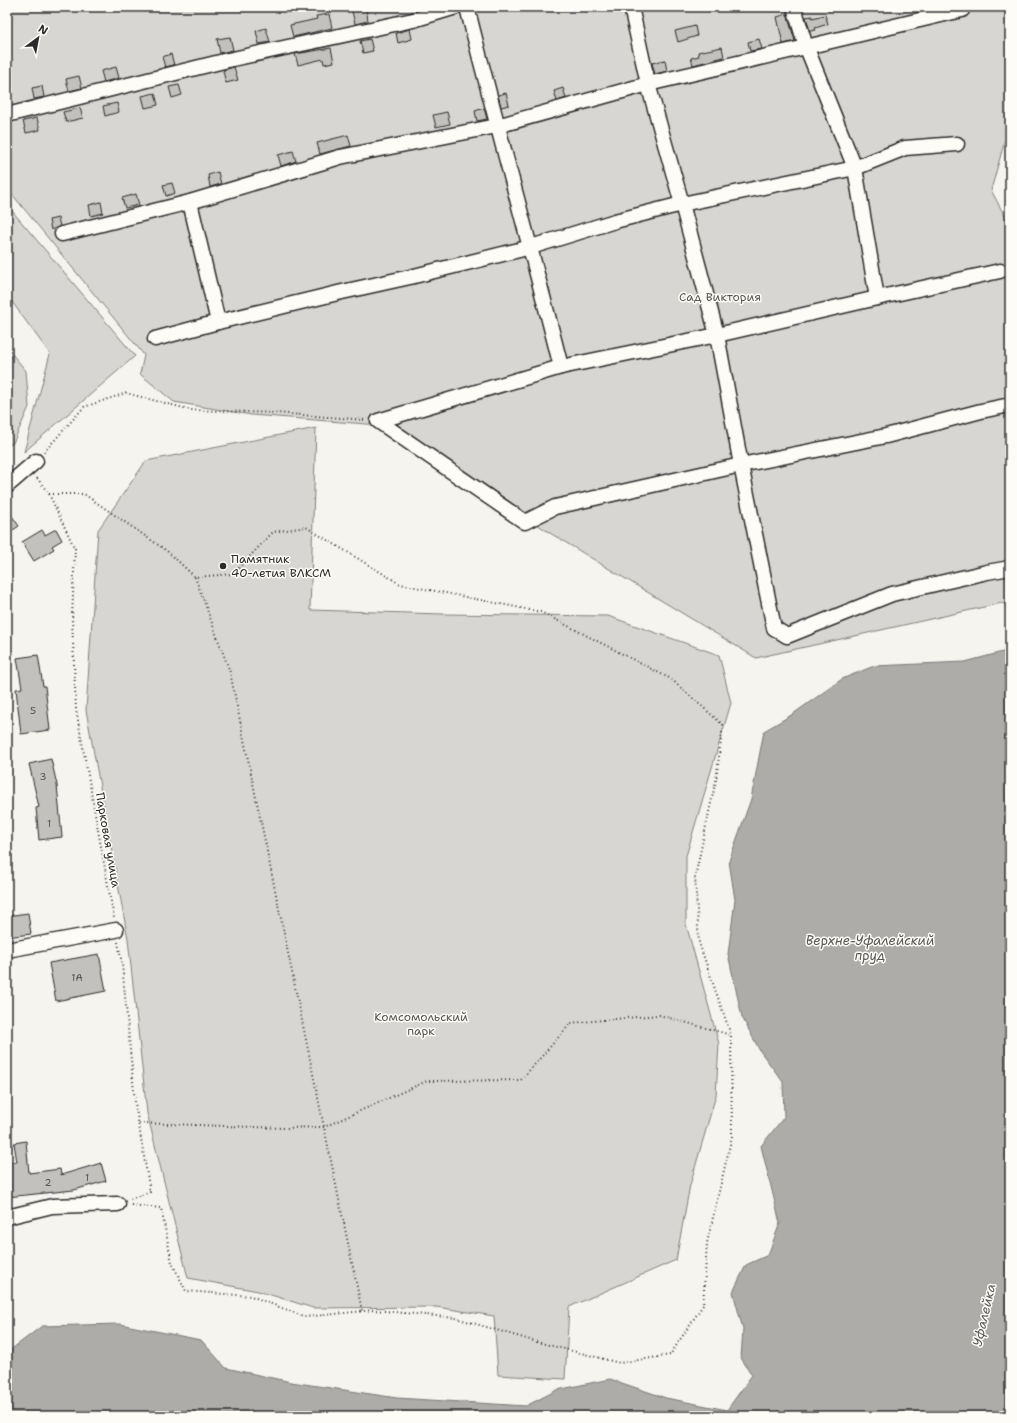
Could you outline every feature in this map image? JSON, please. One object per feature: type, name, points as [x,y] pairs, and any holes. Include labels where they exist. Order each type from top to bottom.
[{"type":"street","points":[[7,115],[228,60],[412,20],[456,7]]},
{"type":"street","points":[[467,7],[497,126],[531,247],[561,367]]},
{"type":"street","points":[[631,7],[648,84],[717,335],[741,465],[774,628],[787,636],[892,594],[1010,568]]},
{"type":"street","points":[[794,7],[806,47],[855,168],[877,298]]},
{"type":"street","points":[[62,234],[190,202],[340,157],[497,126],[648,84],[962,10]]},
{"type":"street","points":[[155,339],[218,322],[531,247],[615,221],[682,204],[855,168],[905,148],[957,144]]},
{"type":"street","points":[[190,202],[218,322]]},
{"type":"street","points":[[378,421],[561,367],[717,335],[1000,271]]},
{"type":"street","points":[[378,421],[525,522],[555,507],[741,465],[886,436],[981,411],[1010,405]]},
{"type":"street","points":[[7,486],[32,464]]},
{"type":"street","points":[[7,950],[116,930]]},
{"type":"street","points":[[7,1217],[52,1206],[118,1204]]},
{"type":"path","points":[[32,464],[84,407],[126,393],[191,410],[378,421]]},
{"type":"path","name":"Парковая улица","points":[[32,464],[49,494],[75,549],[72,620],[76,709],[122,964],[135,1103],[150,1192],[118,1204]]},
{"type":"path","points":[[49,494],[84,494],[167,551],[195,577],[230,672],[362,1311]]},
{"type":"path","points":[[118,1204],[161,1208],[172,1263],[186,1291],[251,1296],[305,1317],[374,1310],[456,1318],[537,1342],[620,1363],[670,1355],[703,1305],[707,1243],[732,1136],[731,1035],[699,943],[695,877],[716,780],[723,725],[671,679],[541,612],[400,584],[306,527],[272,532],[233,574],[195,577]]},
{"type":"path","points":[[139,1123],[283,1128],[324,1127],[427,1081],[521,1080],[571,1023],[659,1015],[731,1035]]},
{"type":"green space","name":"Сад Виктория","points":[[7,7],[1010,7],[1010,122],[991,190],[1010,226],[1010,607],[1002,603],[756,658],[550,533],[392,426],[251,415],[174,402],[140,374],[144,355],[7,188]]},
{"type":"green space","points":[[7,205],[135,356],[24,452],[50,354],[7,295]]},
{"type":"green space","points":[[7,348],[26,371],[29,407],[13,443],[7,446]]},
{"type":"green space","name":"Комсомольский парк","points":[[316,428],[310,610],[442,614],[608,616],[719,655],[731,703],[686,856],[686,924],[719,1044],[716,1095],[690,1185],[676,1260],[569,1307],[565,1379],[498,1375],[494,1316],[436,1307],[313,1308],[258,1291],[188,1278],[147,1113],[128,939],[86,710],[98,530],[146,461]]},
{"type":"water","name":"Верхне-Уфалейский пруд","points":[[1010,650],[1010,1416],[7,1416],[7,1350],[9,1351],[42,1326],[120,1324],[201,1340],[226,1368],[291,1382],[397,1398],[526,1406],[557,1390],[610,1379],[666,1398],[727,1410],[752,1375],[741,1358],[743,1329],[733,1292],[746,1265],[768,1255],[780,1223],[761,1146],[784,1117],[783,1082],[760,1051],[742,1017],[728,954],[735,900],[729,861],[751,799],[764,731],[793,714],[842,679],[874,666],[965,662]]},
{"type":"building","points":[[351,7],[366,7],[368,21],[355,24]]},
{"type":"building","points":[[329,14],[332,28],[293,37],[290,25],[317,19],[316,16]]},
{"type":"building","points":[[787,14],[795,41],[783,44],[777,17]]},
{"type":"building","points":[[825,15],[828,24],[815,28],[816,30],[810,31],[806,17],[812,16],[812,18]]},
{"type":"building","points":[[695,26],[697,36],[678,42],[675,31]]},
{"type":"building","points":[[266,28],[270,42],[259,44],[256,31]]},
{"type":"building","points":[[410,29],[412,39],[398,43],[396,33]]},
{"type":"building","points":[[230,37],[233,50],[220,53],[217,39]]},
{"type":"building","points":[[370,39],[373,51],[363,53],[360,41]]},
{"type":"building","points":[[759,39],[762,49],[750,51],[748,42]]},
{"type":"building","points":[[722,47],[724,57],[693,65],[691,58],[699,56],[698,52]]},
{"type":"building","points":[[331,48],[334,62],[324,64],[323,59],[298,65],[295,54]]},
{"type":"building","points":[[171,54],[174,65],[165,67],[162,57]]},
{"type":"building","points":[[665,60],[667,71],[655,74],[652,63]]},
{"type":"building","points":[[116,67],[119,78],[104,82],[101,71]]},
{"type":"building","points":[[234,67],[238,80],[226,83],[223,71]]},
{"type":"building","points":[[79,76],[82,88],[69,91],[66,79]]},
{"type":"building","points":[[179,85],[182,95],[172,98],[169,87]]},
{"type":"building","points":[[42,86],[44,97],[34,99],[32,88]]},
{"type":"building","points":[[563,88],[566,98],[557,101],[554,91]]},
{"type":"building","points":[[155,93],[158,105],[145,108],[142,96]]},
{"type":"building","points":[[506,93],[509,105],[501,107],[498,95]]},
{"type":"building","points":[[117,103],[119,112],[105,116],[103,106]]},
{"type":"building","points":[[80,108],[83,118],[66,122],[63,112]]},
{"type":"building","points":[[484,108],[487,119],[477,121],[475,111]]},
{"type":"building","points":[[447,112],[450,124],[436,127],[433,115]]},
{"type":"building","points":[[37,118],[40,130],[26,133],[23,121]]},
{"type":"building","points":[[348,135],[351,146],[320,154],[317,143]]},
{"type":"building","points":[[293,151],[296,161],[281,166],[278,155]]},
{"type":"building","points":[[218,172],[221,184],[210,187],[208,175]]},
{"type":"building","points":[[172,183],[175,193],[166,196],[163,185]]},
{"type":"building","points":[[136,194],[139,205],[125,208],[122,198]]},
{"type":"building","points":[[101,202],[103,213],[91,216],[89,205]]},
{"type":"building","points":[[58,218],[60,226],[51,230],[49,220]]},
{"type":"building","points":[[7,509],[19,526],[7,534]]},
{"type":"building","points":[[56,529],[62,540],[52,546],[54,549],[34,561],[22,542],[42,530],[45,535]]},
{"type":"building","points":[[38,655],[43,686],[45,686],[50,730],[21,734],[16,689],[22,688],[17,658]]},
{"type":"building","points":[[51,759],[57,785],[62,837],[39,840],[36,808],[39,807],[29,764]]},
{"type":"building","points":[[28,913],[31,934],[7,937],[7,916]]},
{"type":"building","points":[[99,954],[106,991],[56,1001],[49,963]]},
{"type":"building","points":[[26,1141],[29,1173],[60,1169],[61,1175],[101,1163],[106,1181],[74,1190],[7,1197],[7,1163],[17,1162],[14,1143]]},
{"type":"place","name":"Памятник 40-летия ВЛКСМ","points":[[223,566]]},
{"type":"water label","name":"Уфалейка","points":[[984,1315]]}]
